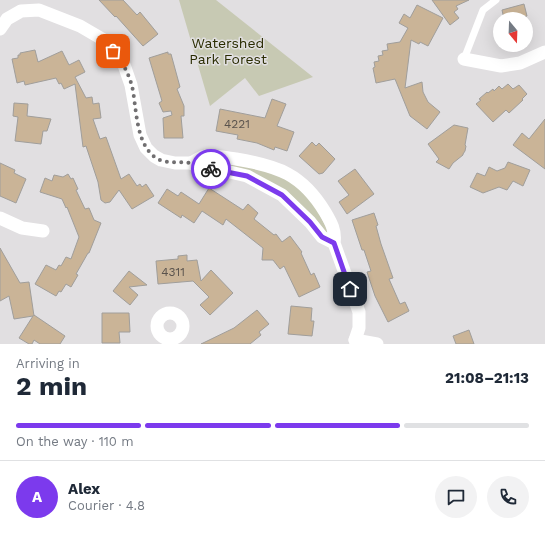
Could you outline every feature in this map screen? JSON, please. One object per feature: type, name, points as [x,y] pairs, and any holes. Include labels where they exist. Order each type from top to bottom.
[{"type":"street","points":[[0,29],[20,5],[39,10],[80,26],[104,40],[123,62],[132,85],[140,134],[146,148],[154,156],[161,160],[175,163],[191,163],[203,157],[220,157],[270,166],[288,174],[306,187],[317,199],[335,235],[334,243],[358,312],[359,328],[353,342],[376,344]]},
{"type":"street","points":[[464,59],[501,66],[520,63],[545,52]]},
{"type":"street","points":[[191,163],[201,168],[217,169],[247,176],[282,195],[310,222],[322,237],[334,243]]},
{"type":"street","points":[[0,218],[22,228],[43,231]]},
{"type":"lane","points":[[464,59],[483,10],[496,0]]},
{"type":"green space","name":"Watershed Park Forest","points":[[179,0],[216,0],[313,77],[259,96],[245,78],[210,106]]},
{"type":"green space","points":[[207,161],[265,169],[295,184],[314,204],[329,233],[327,233],[315,218],[289,194]]},
{"type":"building","points":[[99,0],[123,0],[137,15],[140,12],[158,34],[143,46],[116,16],[115,17]]},
{"type":"building","points":[[432,0],[469,0],[456,6],[458,9],[454,12],[459,18],[450,25]]},
{"type":"building","points":[[524,4],[526,12],[502,12],[502,10]]},
{"type":"building","points":[[417,5],[443,18],[428,46],[411,40],[405,88],[422,82],[423,92],[428,102],[440,112],[427,129],[410,116],[395,79],[376,83],[373,68],[375,67],[374,62],[379,61],[378,56],[383,55],[382,51],[388,50],[387,44],[400,42],[408,28],[399,23],[404,14],[410,18]]},
{"type":"building","points":[[35,50],[38,62],[62,51],[69,65],[79,60],[85,72],[75,77],[86,98],[92,97],[93,104],[99,103],[101,118],[93,119],[100,139],[106,137],[121,179],[129,174],[137,186],[140,184],[142,187],[146,184],[154,196],[132,209],[119,190],[110,202],[105,203],[101,200],[98,182],[86,146],[83,147],[75,84],[64,89],[56,78],[25,85],[24,81],[17,83],[12,59],[18,58],[20,53]]},
{"type":"building","points":[[168,52],[168,54],[171,54],[180,87],[177,89],[184,106],[184,116],[181,116],[183,138],[164,138],[163,118],[172,115],[171,111],[163,112],[159,103],[162,101],[149,58]]},
{"type":"building","points":[[508,84],[513,89],[519,85],[527,94],[522,99],[523,100],[509,113],[506,110],[493,122],[476,104],[487,92],[488,93],[493,89],[494,91],[499,86],[502,89]]},
{"type":"building","points":[[272,99],[286,104],[277,126],[294,132],[287,151],[275,147],[274,150],[257,143],[237,139],[238,135],[216,131],[220,109],[265,118]]},
{"type":"building","points":[[14,103],[28,104],[27,116],[51,119],[47,131],[43,131],[41,144],[15,141],[18,117],[13,116]]},
{"type":"building","points":[[545,119],[545,169],[513,145],[522,133],[529,139]]},
{"type":"building","points":[[454,125],[468,128],[466,146],[463,155],[453,163],[449,169],[436,162],[439,159],[428,144]]},
{"type":"building","points":[[312,142],[316,146],[319,143],[335,159],[323,173],[319,174],[299,156]]},
{"type":"building","points":[[508,162],[530,170],[523,186],[513,181],[507,190],[499,187],[483,193],[470,187],[477,173],[485,176],[489,167],[497,171],[505,168]]},
{"type":"building","points":[[0,163],[15,170],[14,173],[26,179],[16,203],[0,196]]},
{"type":"building","points":[[355,169],[374,194],[347,214],[339,202],[349,195],[338,181]]},
{"type":"building","points":[[68,174],[71,179],[73,178],[78,189],[76,190],[85,209],[89,208],[94,220],[101,223],[89,253],[76,274],[78,275],[71,287],[66,284],[61,292],[59,291],[56,296],[35,284],[46,265],[56,270],[59,265],[61,266],[66,257],[71,259],[79,237],[67,207],[66,208],[62,199],[40,192],[45,178],[52,181],[54,175],[63,177]]},
{"type":"building","points":[[209,188],[243,210],[248,204],[258,213],[254,219],[274,235],[276,234],[282,242],[290,236],[302,252],[301,253],[311,275],[314,273],[320,287],[299,297],[284,266],[280,269],[273,260],[262,260],[263,248],[226,219],[223,225],[202,211],[194,223],[182,215],[181,218],[158,203],[167,189],[178,196],[181,192],[199,204]]},
{"type":"building","points":[[374,213],[378,225],[376,226],[381,244],[393,278],[389,279],[400,304],[405,302],[409,311],[388,322],[375,296],[367,272],[371,271],[352,220]]},
{"type":"building","points":[[0,248],[20,283],[29,282],[34,316],[65,336],[60,344],[40,344],[34,340],[32,344],[29,344],[19,338],[33,316],[14,319],[9,296],[0,301]]},
{"type":"building","points":[[187,255],[187,261],[197,260],[201,281],[211,270],[233,293],[210,315],[200,305],[209,297],[193,281],[158,284],[156,261],[178,259],[178,256]]},
{"type":"building","points":[[129,271],[147,285],[129,287],[138,295],[130,305],[113,291]]},
{"type":"building","points":[[291,306],[312,308],[311,321],[314,321],[312,336],[288,334]]},
{"type":"building","points":[[257,310],[269,324],[259,332],[261,335],[250,344],[201,344],[234,328]]},
{"type":"building","points":[[102,313],[129,313],[130,332],[119,332],[120,343],[102,343]]},
{"type":"building","points":[[469,330],[474,344],[456,344],[453,336]]},
{"type":"way so far","points":[[113,51],[123,62],[132,85],[140,134],[146,148],[154,156],[161,160],[175,163],[191,163],[201,168],[211,169]]},
{"type":"route","points":[[211,169],[247,176],[282,195],[310,222],[322,237],[334,243],[350,289]]}]
